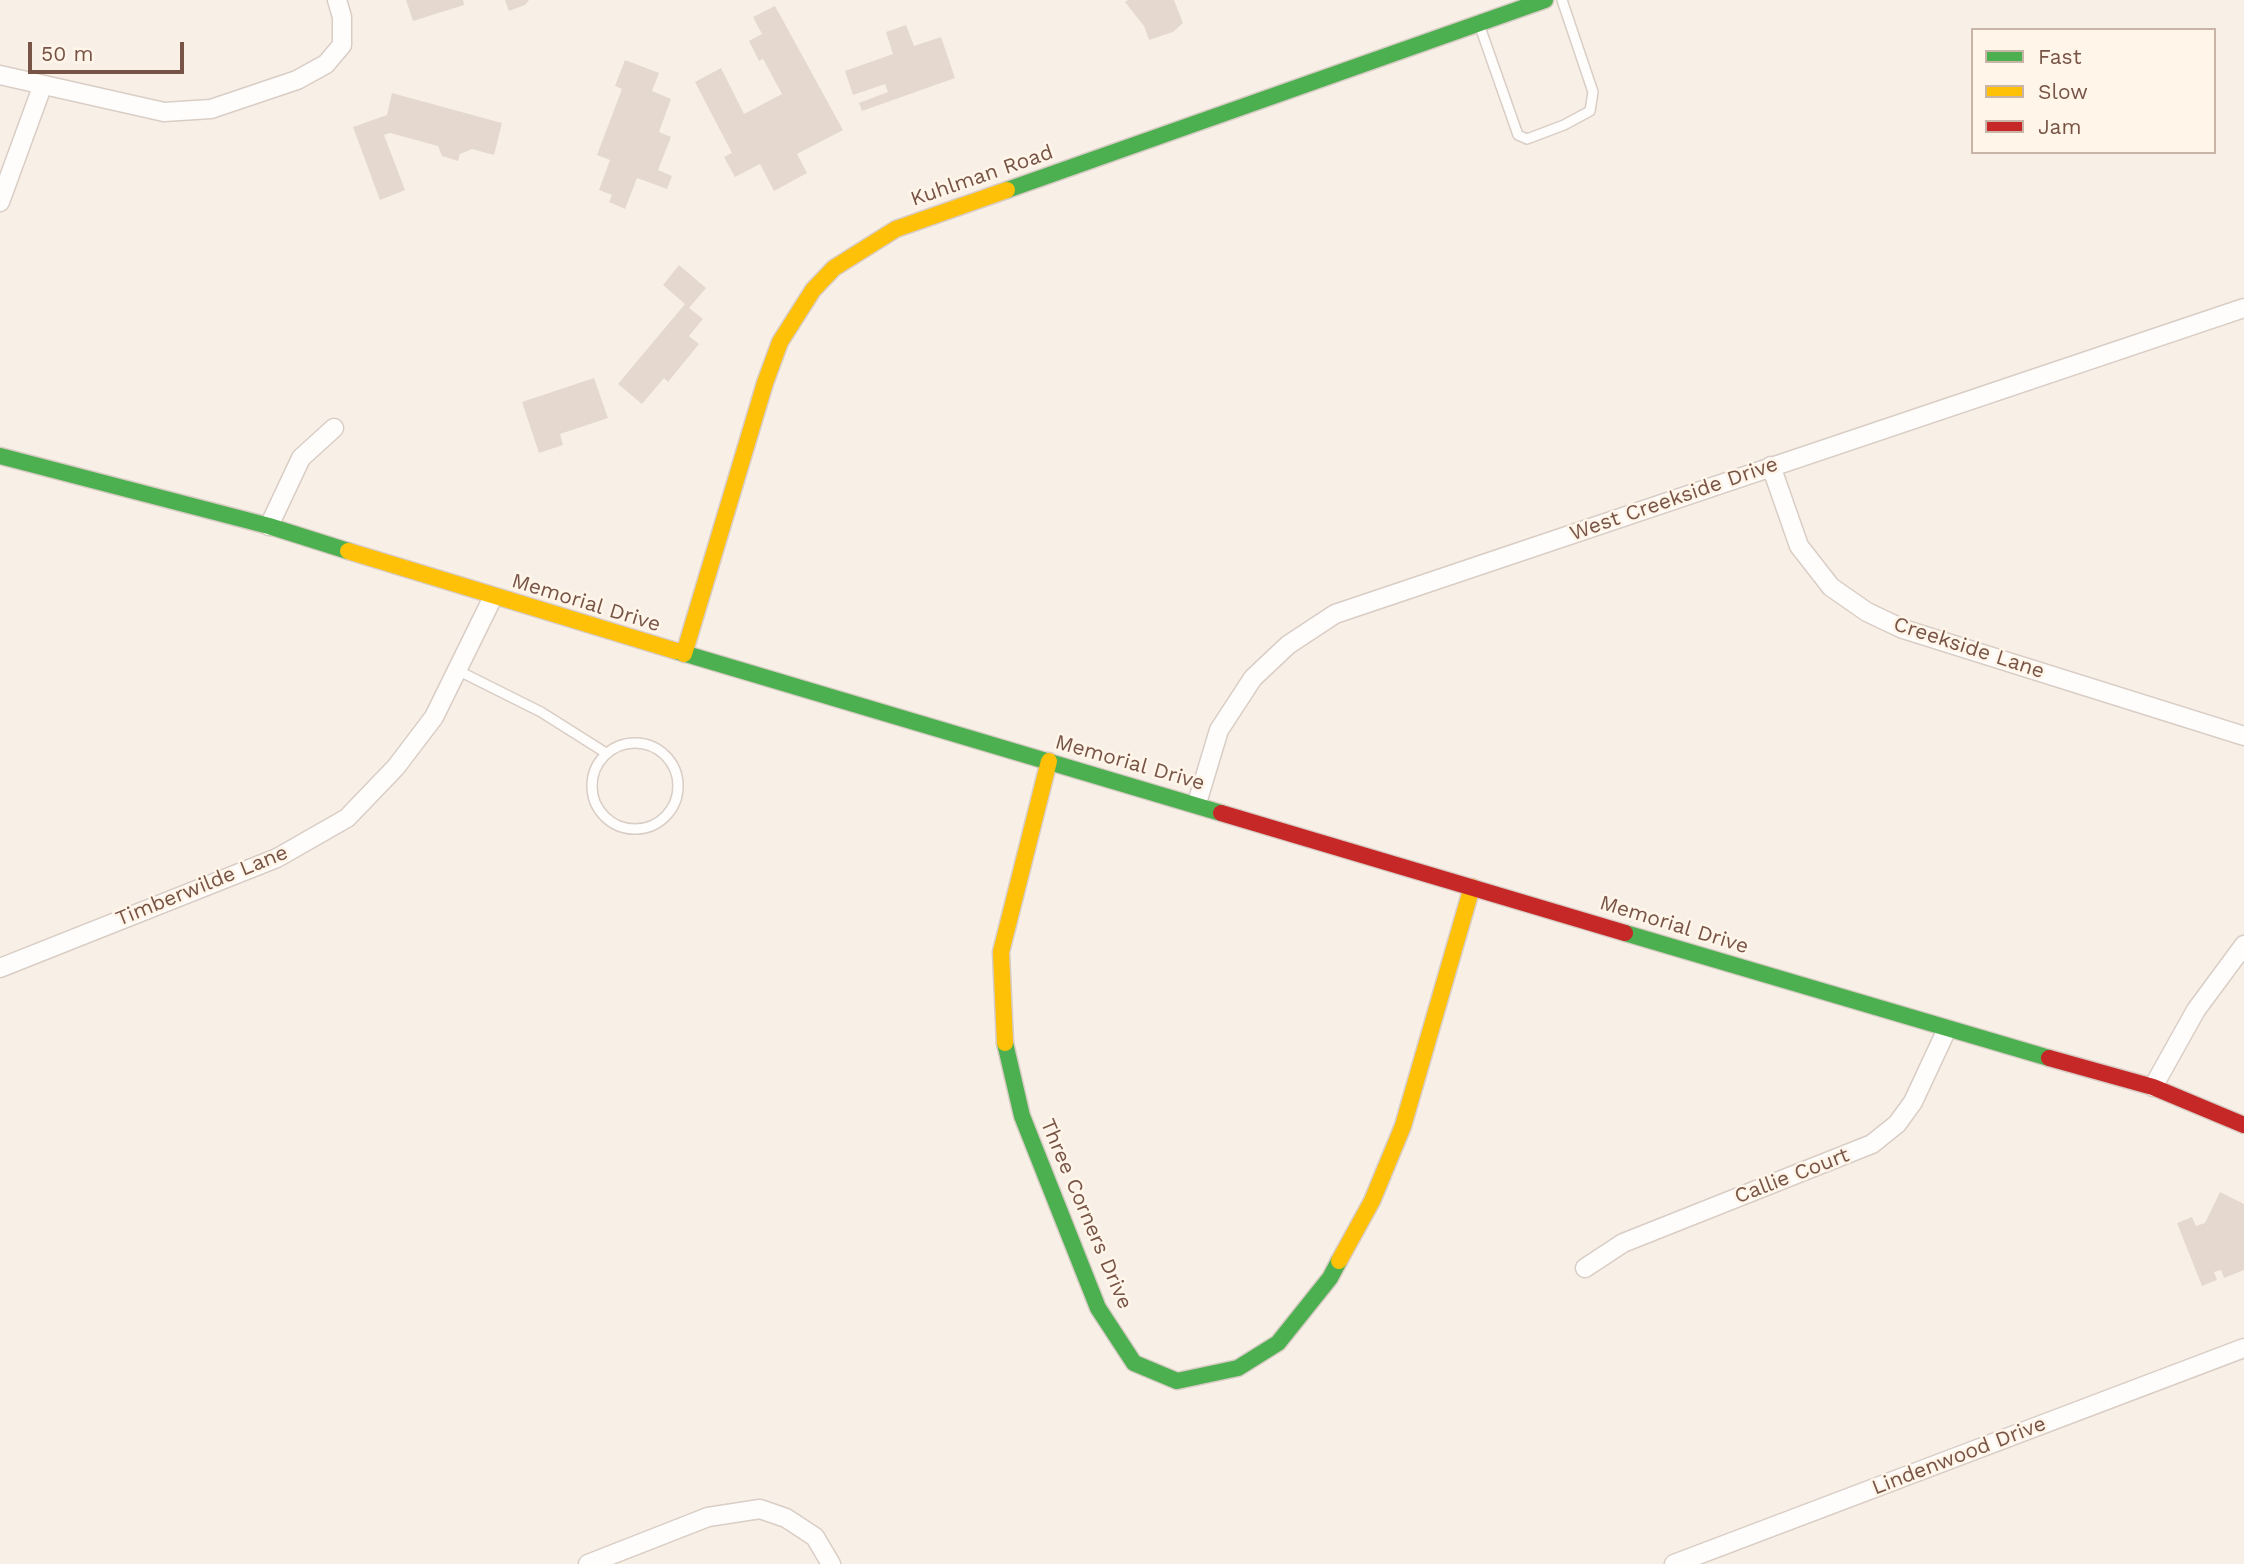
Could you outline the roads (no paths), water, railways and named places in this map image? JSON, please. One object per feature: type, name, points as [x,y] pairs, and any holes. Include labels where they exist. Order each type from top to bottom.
[{"type":"street","points":[[0,75],[42,87],[164,111],[211,109],[297,80],[326,64],[342,45],[342,17],[337,0]]},
{"type":"street","name":"Kuhlman Road","points":[[684,654],[758,406],[780,342],[813,289],[834,268],[868,245],[905,226],[1545,0]]},
{"type":"street","points":[[0,202],[42,87]]},
{"type":"street","name":"West Creekside Drive","points":[[1197,803],[1219,730],[1253,678],[1288,645],[1335,614],[2244,308]]},
{"type":"street","points":[[269,526],[301,458],[334,428]]},
{"type":"street","name":"Memorial Drive","points":[[0,456],[269,526],[684,654],[1197,803],[1947,1029],[2153,1087],[2244,1125]]},
{"type":"street","name":"Creekside Lane","points":[[1771,466],[1799,546],[1831,587],[1867,612],[1903,629],[2244,736]]},
{"type":"street","name":"Timberwilde Lane","points":[[0,968],[277,858],[346,818],[396,767],[434,717],[493,597]]},
{"type":"street","name":"Three Corners Drive","points":[[1049,761],[1001,952],[1004,1047],[1022,1116],[1098,1308],[1135,1363],[1177,1381],[1238,1368],[1278,1343],[1330,1278],[1372,1201],[1403,1126],[1472,887]]},
{"type":"street","points":[[2153,1087],[2196,1010],[2244,945]]},
{"type":"street","name":"Callie Court","points":[[1586,1268],[1623,1242],[1872,1144],[1897,1124],[1913,1102],[1947,1029]]},
{"type":"street","name":"Lindenwood Drive","points":[[1674,1564],[2244,1348]]},
{"type":"street","points":[[588,1564],[708,1517],[760,1509],[786,1518],[816,1537],[831,1564]]},
{"type":"lane","points":[[1479,23],[1518,135],[1527,139],[1564,125],[1590,111],[1593,92],[1562,0]]},
{"type":"lane","points":[[457,670],[541,712],[607,753]]},
{"type":"lane","points":[[634,742],[655,748],[672,762],[679,790],[675,805],[666,817],[654,826],[641,830],[614,825],[604,816],[592,791],[597,765],[607,753],[620,745],[634,742]]}]
